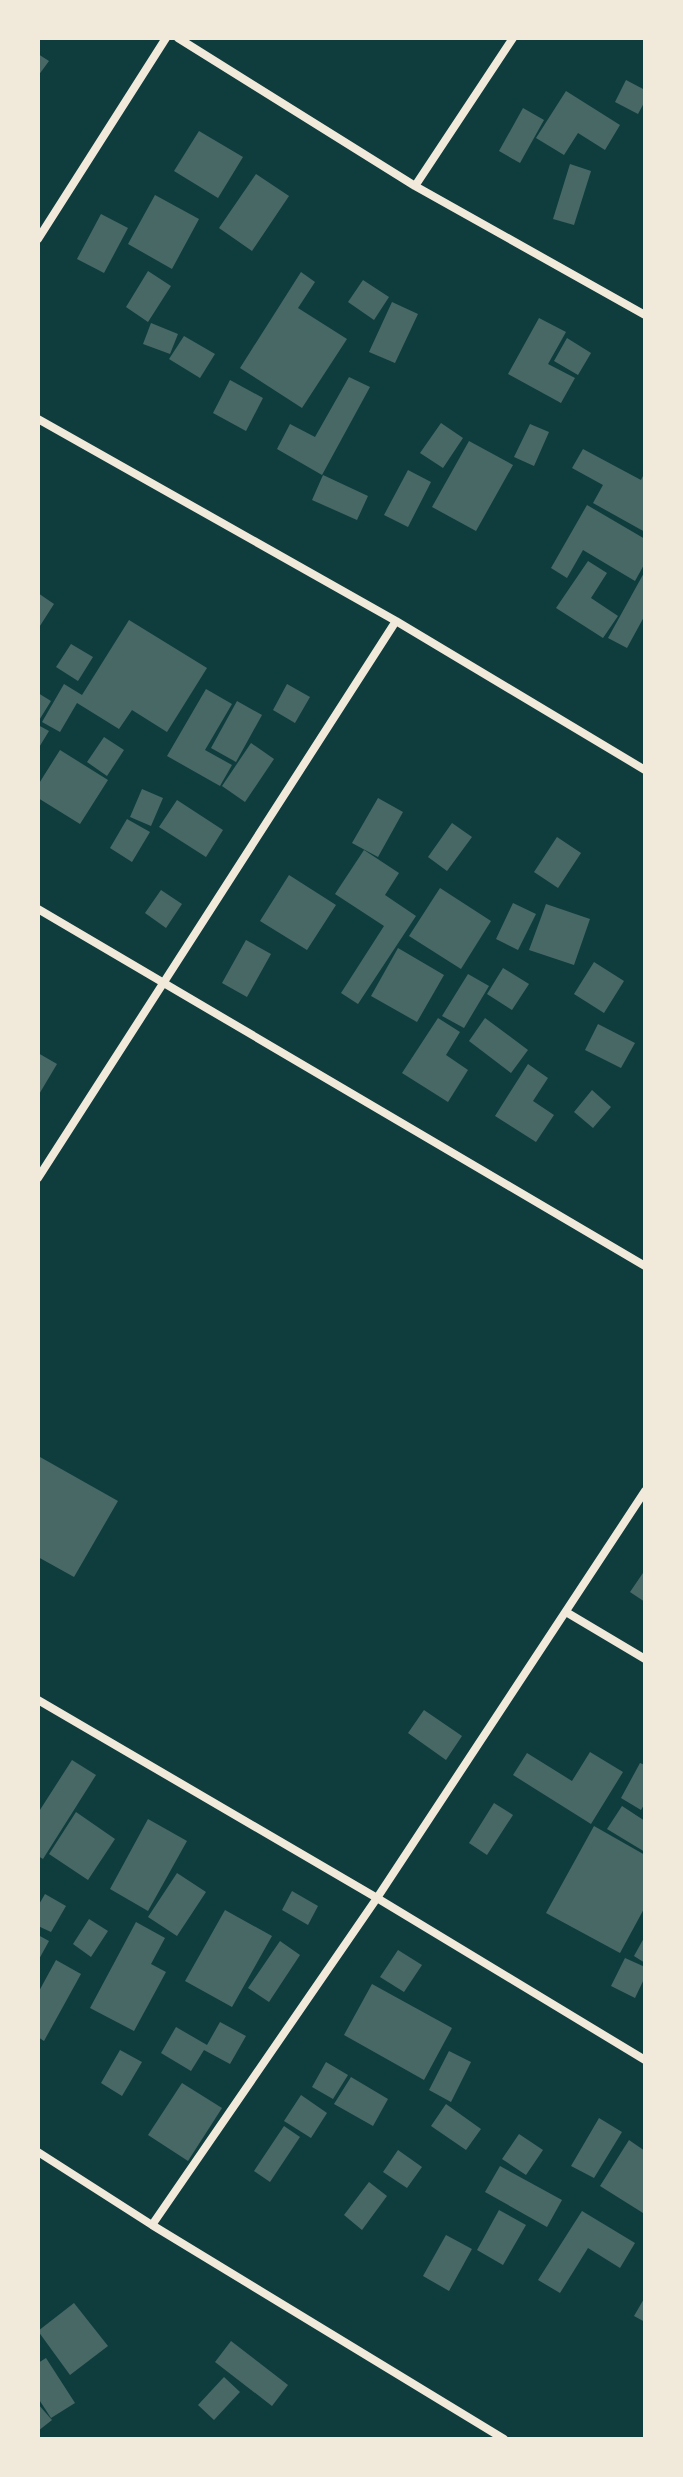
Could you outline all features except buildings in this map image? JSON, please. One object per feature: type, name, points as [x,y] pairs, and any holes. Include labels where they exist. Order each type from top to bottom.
[{"type":"street","points":[[38,239],[166,38]]},
{"type":"street","points":[[178,38],[415,186],[645,315]]},
{"type":"street","points":[[415,186],[513,38]]},
{"type":"street","points":[[38,419],[396,621],[645,770]]},
{"type":"street","points":[[38,1178],[396,621]]},
{"type":"street","points":[[38,909],[645,1266]]},
{"type":"street","points":[[152,2225],[377,1898],[645,1491]]},
{"type":"street","points":[[566,1612],[645,1659]]},
{"type":"street","points":[[38,1700],[377,1898],[645,2060]]},
{"type":"street","points":[[38,2152],[504,2439]]}]
